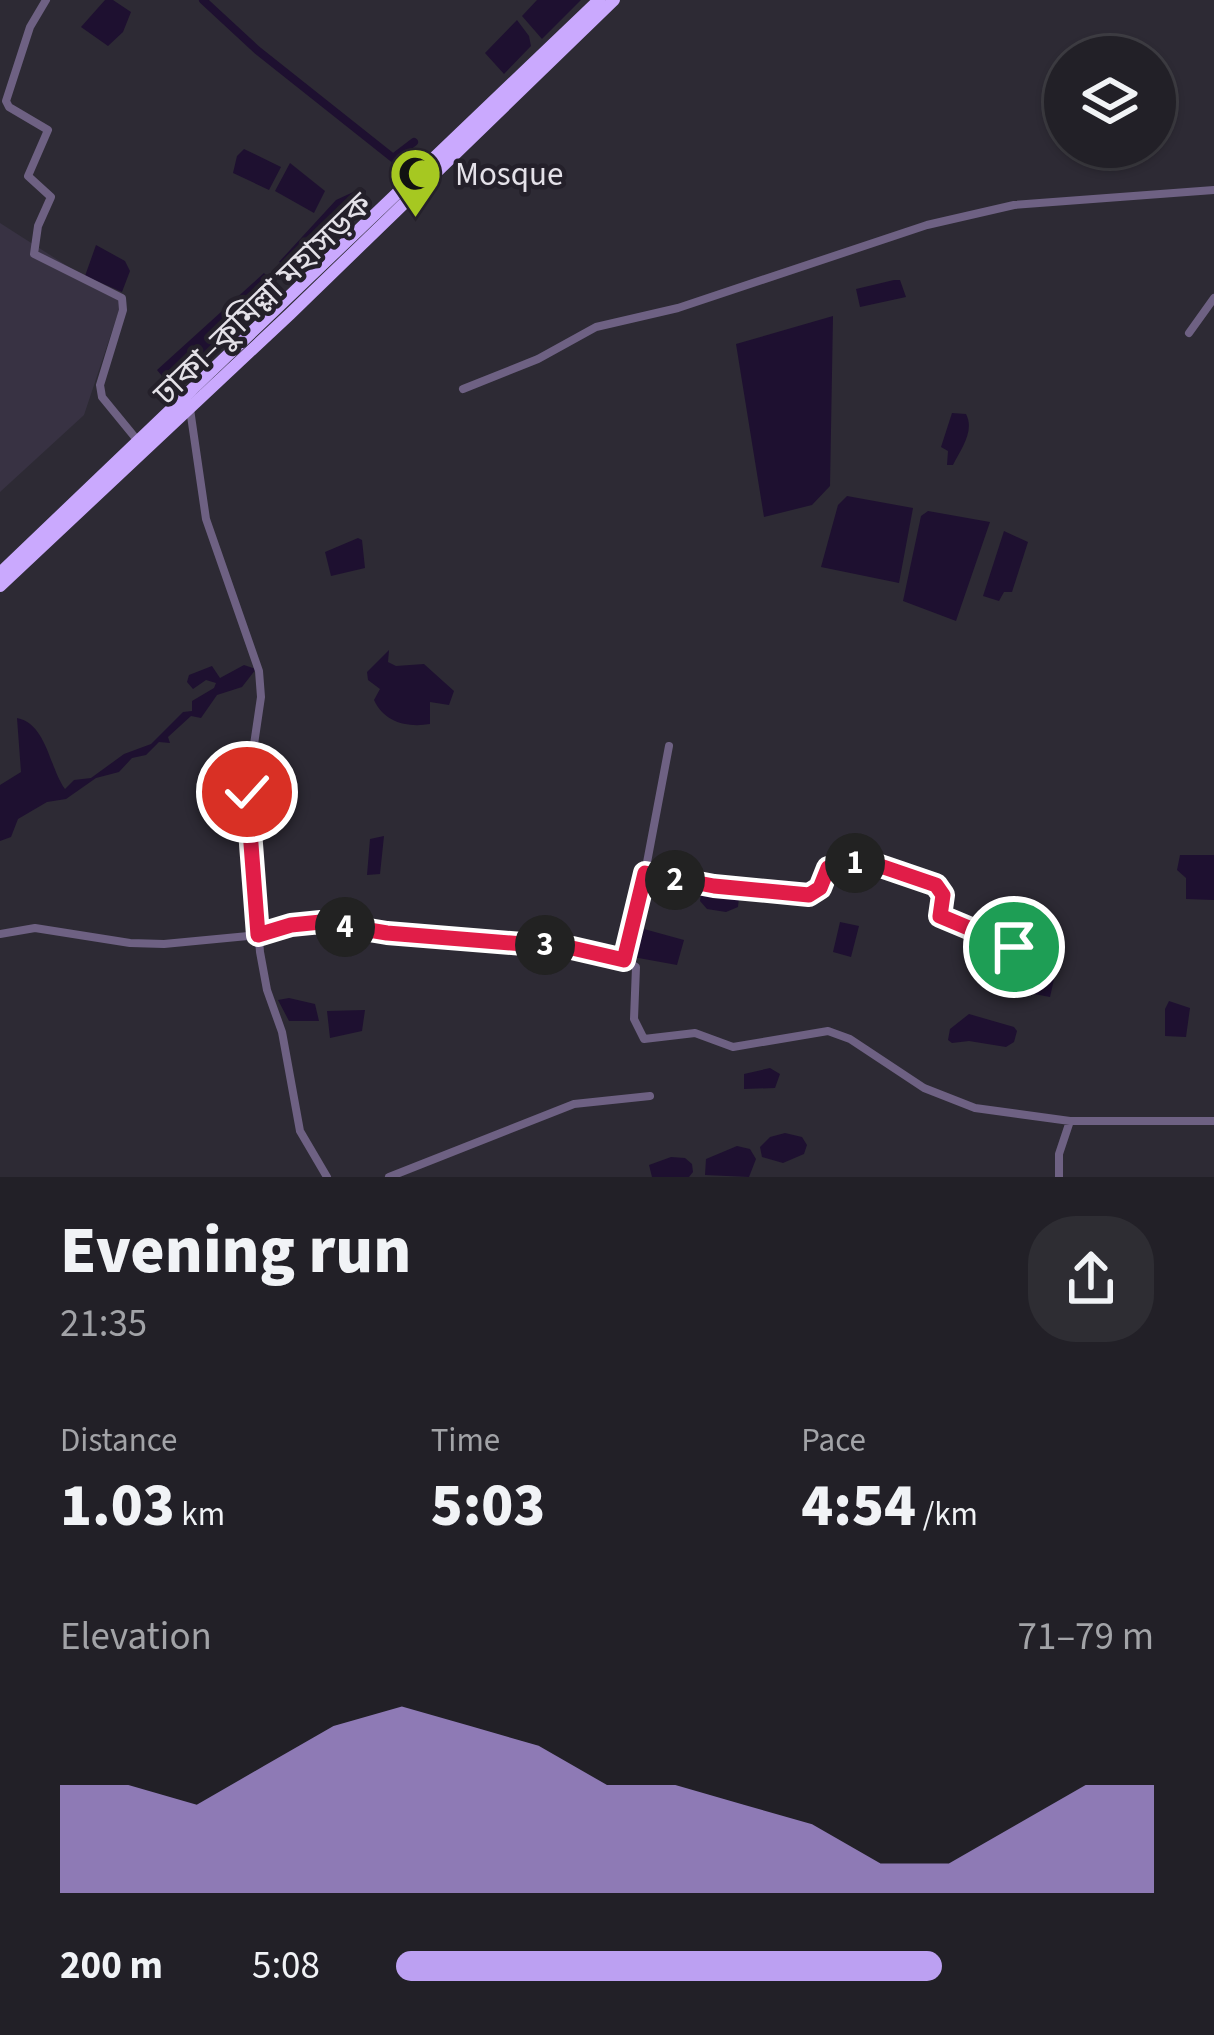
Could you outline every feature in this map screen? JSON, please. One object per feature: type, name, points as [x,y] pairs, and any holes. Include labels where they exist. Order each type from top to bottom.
[{"type":"highway","name":"ঢাকা–কুমিল্লা মহাসড়ক","points":[[0,573],[599,0]]},
{"type":"highway","name":"ঢাকা–কুমিল্লা মহাসড়ক","points":[[0,586],[614,0]]},
{"type":"street","points":[[46,0],[30,27],[6,101],[48,130],[28,176],[51,197],[38,226],[34,254],[122,298],[118,329],[100,385],[102,397],[138,441]]},
{"type":"street","points":[[463,389],[596,327],[678,308],[927,225],[1014,205],[1214,190]]},
{"type":"street","points":[[1189,333],[1214,298]]},
{"type":"street","points":[[189,407],[206,519],[259,671],[261,698],[247,792],[258,935],[299,1131],[327,1177]]},
{"type":"street","points":[[624,960],[669,746]]},
{"type":"street","points":[[645,873],[714,886],[809,895],[820,888],[828,868],[848,870],[860,859],[872,861],[936,885],[942,891],[939,913],[944,919],[1022,949]]},
{"type":"street","points":[[0,934],[35,928],[164,944],[258,935],[321,922],[387,933],[572,948],[635,967],[634,1019],[644,1039],[694,1034],[733,1048],[828,1031],[850,1039],[946,1098],[975,1108],[1070,1121],[1214,1121]]},
{"type":"street","points":[[389,1177],[574,1104],[650,1096]]},
{"type":"street","points":[[1059,1177],[1070,1121]]},
{"type":"shaded area","points":[[105,0],[131,12],[123,32],[108,46],[81,27]]},
{"type":"shaded area","points":[[537,0],[581,0],[542,39],[522,16]]},
{"type":"shaded area","points":[[517,20],[531,46],[504,74],[485,53]]},
{"type":"shaded area","points":[[244,149],[281,167],[269,190],[233,173]]},
{"type":"shaded area","points":[[290,163],[325,191],[314,213],[275,191]]},
{"type":"shaded area","points":[[362,188],[363,196],[291,268],[279,262],[336,200]]},
{"type":"shaded area","points":[[0,223],[122,301],[84,415],[0,492]]},
{"type":"shaded area","points":[[96,245],[125,261],[130,271],[122,292],[85,276]]},
{"type":"shaded area","points":[[264,273],[278,287],[171,387],[157,370]]},
{"type":"shaded area","points":[[900,280],[906,297],[860,307],[856,289]]},
{"type":"shaded area","points":[[833,316],[830,486],[812,505],[764,517],[736,344]]},
{"type":"shaded area","points":[[952,413],[966,414],[969,427],[953,465],[947,465],[948,451],[941,447]]},
{"type":"shaded area","points":[[847,496],[913,508],[899,583],[821,567],[838,505]]},
{"type":"shaded area","points":[[928,511],[990,522],[956,621],[903,601],[921,516]]},
{"type":"shaded area","points":[[1004,531],[1028,542],[1012,592],[1004,592],[999,601],[983,596]]},
{"type":"shaded area","points":[[358,538],[365,568],[331,576],[325,552]]},
{"type":"shaded area","points":[[389,650],[388,662],[424,664],[454,691],[449,705],[430,702],[430,724],[397,722],[374,700],[380,689],[368,680],[367,672]]},
{"type":"shaded area","points":[[244,665],[256,669],[242,687],[217,695],[201,718],[191,716],[168,737],[170,743],[159,742],[119,772],[96,778],[66,799],[47,802],[18,819],[11,837],[0,841],[0,785],[21,772],[17,718],[41,737],[65,789],[74,780],[91,778],[124,754],[151,744],[183,712],[192,711],[192,701],[216,683],[206,680],[193,689],[187,682],[189,675],[212,666],[220,678]]},
{"type":"shaded area","points":[[384,836],[380,874],[367,875],[370,839]]},
{"type":"shaded area","points":[[1180,855],[1214,855],[1214,900],[1186,899],[1186,878],[1177,870]]},
{"type":"shaded area","points":[[702,890],[739,897],[738,907],[726,912],[707,909],[700,901]]},
{"type":"shaded area","points":[[840,922],[859,926],[851,957],[833,952]]},
{"type":"shaded area","points":[[644,929],[684,940],[677,965],[633,957]]},
{"type":"shaded area","points":[[1033,966],[1045,966],[1055,975],[1050,997],[1034,994]]},
{"type":"shaded area","points":[[278,1000],[315,1004],[319,1021],[289,1021]]},
{"type":"shaded area","points":[[1169,1001],[1190,1008],[1186,1037],[1165,1036]]},
{"type":"shaded area","points":[[365,1010],[362,1031],[330,1038],[327,1011]]},
{"type":"shaded area","points":[[969,1014],[1014,1027],[1014,1042],[1006,1047],[952,1043],[950,1029]]},
{"type":"shaded area","points":[[770,1068],[780,1074],[775,1088],[744,1089],[744,1074]]},
{"type":"shaded area","points":[[785,1133],[802,1137],[807,1145],[804,1154],[783,1163],[762,1157],[760,1147],[770,1137]]},
{"type":"shaded area","points":[[737,1146],[750,1149],[756,1159],[749,1177],[705,1175],[706,1159]]},
{"type":"shaded area","points":[[671,1157],[692,1164],[689,1177],[652,1177],[649,1165]]},
{"type":"waterway","points":[[203,0],[257,50],[393,158],[414,142]]},
{"type":"place","name":"Mosque","points":[[416,220]]},
{"type":"route","points":[[247,792],[258,935],[321,922],[387,933],[572,948],[624,960],[645,873],[714,886],[809,895],[820,888],[828,868],[848,870],[860,859],[936,885],[943,895],[940,916],[1014,947]]}]
